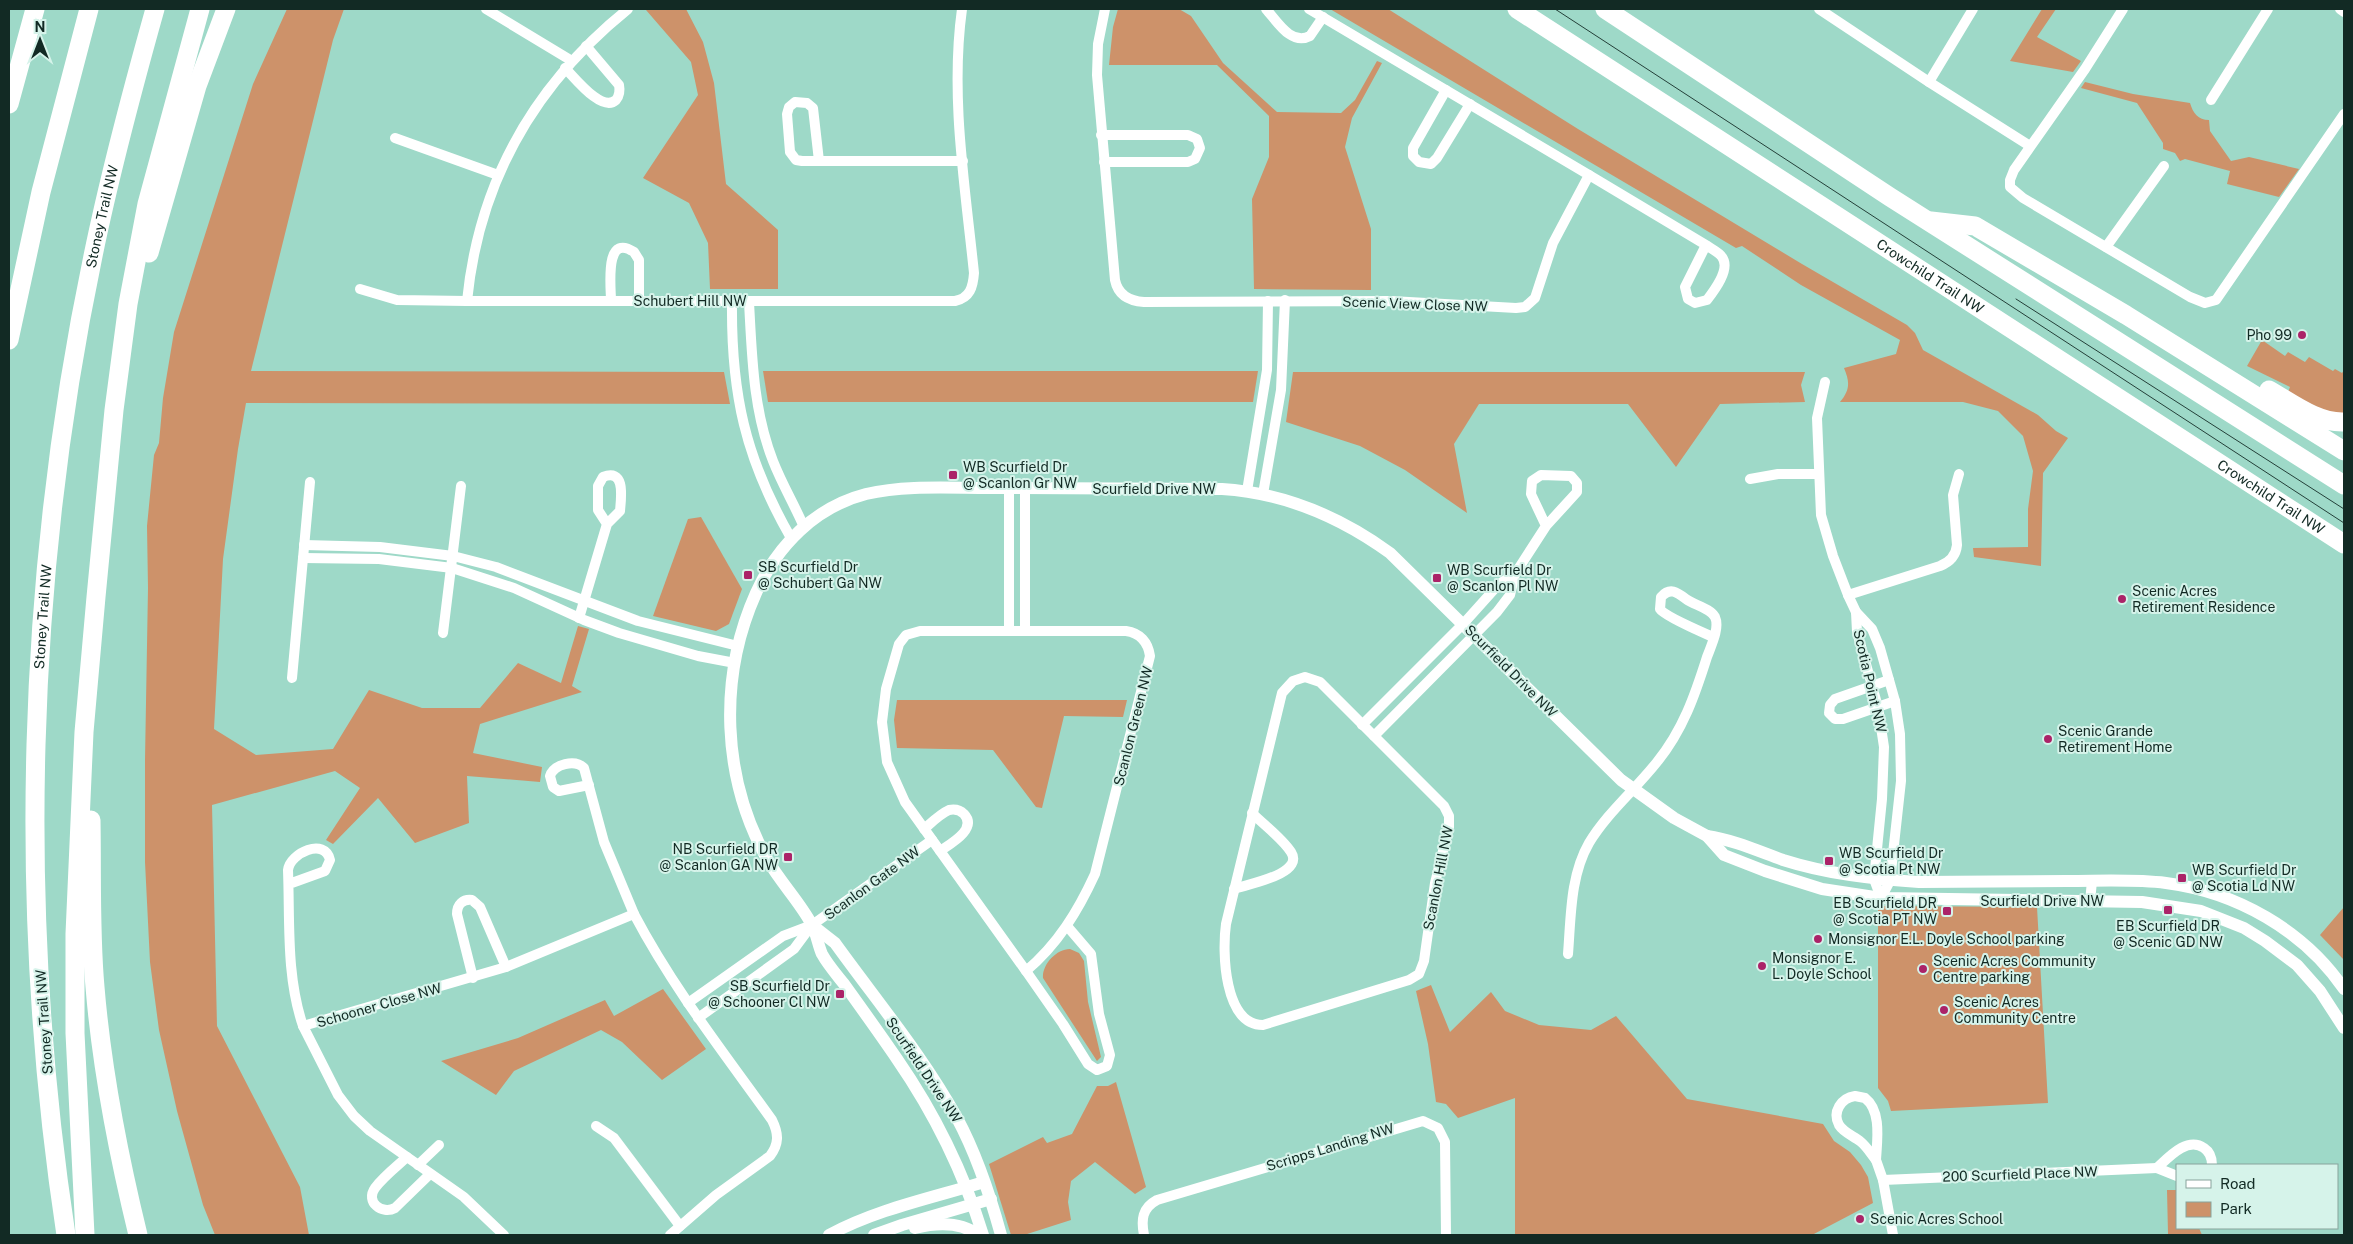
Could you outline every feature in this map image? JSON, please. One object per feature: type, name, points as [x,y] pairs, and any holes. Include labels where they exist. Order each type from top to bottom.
[{"type":"highway","points":[[9,104],[34,9]]},
{"type":"highway","points":[[9,340],[41,192],[88,9]]},
{"type":"highway","name":"Stoney Trail NW","points":[[66,1235],[48,1085],[39,964],[36,872],[37,726],[44,598],[66,407],[92,258],[122,132],[155,9]]},
{"type":"highway","points":[[86,1235],[75,1033],[74,954],[84,732],[114,410],[128,304],[146,204],[200,9]]},
{"type":"highway","points":[[121,354],[174,158],[197,86],[226,9]]},
{"type":"highway","points":[[197,86],[233,9]]},
{"type":"highway","name":"Crowchild Trail NW","points":[[1517,9],[2344,544]]},
{"type":"highway","points":[[1609,11],[1926,220],[2344,484]]},
{"type":"highway","points":[[1926,220],[1974,226],[2126,315],[2344,451]]},
{"type":"highway","points":[[2126,315],[2151,323],[2318,418],[2335,423],[2344,422]]},
{"type":"highway","points":[[91,666],[92,883],[95,986],[107,1090],[117,1151],[138,1235]]},
{"type":"street","points":[[486,9],[568,64],[600,102],[608,104],[616,99],[620,92],[619,84],[586,46]]},
{"type":"street","points":[[467,301],[472,260],[480,226],[498,175],[531,113],[568,64],[628,9]]},
{"type":"street","name":"Schubert Hill NW","points":[[360,289],[397,300],[467,301],[955,301],[965,297],[971,290],[974,273],[957,90],[962,9]]},
{"type":"street","name":"Scenic View Close NW","points":[[1105,9],[1098,44],[1097,75],[1115,280],[1121,294],[1134,301],[1285,300],[1429,302],[1516,308],[1524,306],[1530,303],[1538,294],[1553,243],[1589,175]]},
{"type":"street","points":[[1266,9],[1290,36],[1298,39],[1310,36],[1323,17]]},
{"type":"street","points":[[1309,9],[1589,175],[1706,245],[1721,255],[1725,264],[1723,274],[1707,300],[1695,303],[1688,299],[1685,287],[1706,245]]},
{"type":"street","points":[[1819,9],[2030,146]]},
{"type":"street","points":[[1929,82],[1973,9]]},
{"type":"street","points":[[2123,9],[2014,170],[2010,180],[2010,187],[2022,198],[2190,297],[2205,303],[2216,300],[2344,114]]},
{"type":"street","points":[[2211,100],[2268,9]]},
{"type":"street","points":[[2340,9],[2344,12]]},
{"type":"street","points":[[1446,90],[1413,148],[1414,156],[1419,162],[1431,164],[1437,158],[1470,104]]},
{"type":"street","points":[[818,161],[813,108],[807,102],[795,102],[789,107],[787,114],[790,152],[796,160],[818,161],[963,161]]},
{"type":"street","points":[[1101,135],[1188,135],[1197,139],[1200,148],[1198,156],[1188,162],[1104,162]]},
{"type":"street","points":[[395,138],[498,175]]},
{"type":"street","points":[[2106,247],[2164,166]]},
{"type":"street","points":[[611,301],[612,257],[617,250],[626,248],[634,252],[639,260],[638,301]]},
{"type":"street","points":[[1263,494],[1282,382],[1285,300]]},
{"type":"street","points":[[1247,491],[1267,370],[1268,301]]},
{"type":"street","points":[[732,302],[733,364],[741,419],[755,463],[770,498],[791,538]]},
{"type":"street","points":[[750,302],[752,364],[758,413],[772,459],[804,527]]},
{"type":"street","name":"Scotia Point NW","points":[[1825,382],[1817,418],[1821,514],[1833,556],[1848,595],[1856,612],[1872,629],[1889,680],[1900,734],[1901,766],[1890,880],[1880,898]]},
{"type":"street","points":[[741,419],[758,413]]},
{"type":"street","points":[[1374,736],[1475,635],[1510,595],[1515,574],[1546,526],[1577,492],[1577,483],[1571,476],[1541,474],[1532,481],[1531,494],[1546,526]]},
{"type":"street","points":[[1750,479],[1778,474],[1818,474]]},
{"type":"street","points":[[1848,595],[1940,566],[1950,561],[1957,545],[1953,495],[1959,474]]},
{"type":"street","points":[[292,678],[310,482]]},
{"type":"street","points":[[443,633],[460,486]]},
{"type":"street","points":[[1008,631],[1009,488]]},
{"type":"street","name":"Scurfield Drive NW","points":[[983,1235],[966,1187],[935,1118],[898,1060],[822,955],[812,925],[768,860],[756,838],[739,788],[732,756],[730,704],[738,646],[748,613],[765,573],[791,538],[825,511],[848,501],[883,491],[1009,488],[1222,489],[1263,494],[1317,510],[1370,538],[1410,571],[1573,733],[1633,789],[1674,818],[1707,836],[1724,855],[1765,871],[1822,889],[1880,898],[2158,902],[2184,906],[2244,928],[2297,965],[2320,991],[2344,1028]]},
{"type":"street","points":[[1025,488],[1025,631]]},
{"type":"street","points":[[579,618],[607,524]]},
{"type":"street","points":[[304,545],[380,547],[453,556],[519,576],[584,602],[654,626],[738,646]]},
{"type":"street","points":[[379,560],[380,547]]},
{"type":"street","points":[[303,558],[379,560],[452,568],[514,588],[579,618],[649,643],[735,663]]},
{"type":"street","points":[[1362,725],[1464,624],[1499,584],[1515,574]]},
{"type":"street","points":[[514,588],[519,576]]},
{"type":"street","points":[[1568,954],[1573,893],[1578,867],[1588,844],[1602,824],[1657,763],[1684,722],[1713,638],[1716,628],[1716,619],[1712,614],[1689,602],[1677,592],[1668,592],[1661,597],[1659,605],[1665,615],[1677,619],[1713,638]]},
{"type":"street","name":"Scotia Point NW","points":[[1856,612],[1857,632],[1878,707],[1884,765],[1874,879],[1880,898]]},
{"type":"street","points":[[649,643],[654,626]]},
{"type":"street","name":"Scanlon Green NW","points":[[1026,972],[1040,960],[1067,926],[1082,903],[1095,874],[1103,848],[1149,652],[1140,636],[1131,632],[920,631],[906,635],[898,644],[883,704],[884,748],[897,788],[1090,1067],[1101,1070],[1107,1066],[1110,1055],[1099,1014],[1091,954],[1067,926]]},
{"type":"street","name":"Scanlon Hill NW","points":[[1305,677],[1320,682],[1374,736],[1444,806],[1450,821],[1435,883],[1424,961],[1419,974],[1409,980],[1263,1025],[1249,1022],[1240,1015],[1236,1007],[1227,978],[1224,957],[1226,924],[1282,693],[1292,681],[1305,677]]},
{"type":"street","points":[[1889,680],[1835,699],[1830,705],[1829,713],[1835,719],[1843,720],[1894,701]]},
{"type":"street","points":[[589,786],[604,842],[634,914],[652,949],[698,1018],[772,1120],[778,1136],[770,1156],[716,1195],[670,1235]]},
{"type":"street","points":[[924,829],[949,810],[958,810],[965,815],[968,823],[966,831],[940,851]]},
{"type":"street","points":[[1234,889],[1284,873],[1293,862],[1291,852],[1252,813]]},
{"type":"street","name":"Scurfield Drive NW","points":[[1707,836],[1727,839],[1811,867],[1874,879],[1919,882],[2092,881],[2165,883],[2199,889],[2231,900],[2257,912],[2296,937],[2325,964],[2344,989]]},
{"type":"street","name":"Scanlon Gate NW","points":[[812,925],[932,840]]},
{"type":"street","points":[[2090,902],[2092,881]]},
{"type":"street","points":[[288,884],[293,992],[303,1026]]},
{"type":"street","points":[[473,978],[457,914],[459,906],[465,900],[472,900],[480,907],[506,967]]},
{"type":"street","name":"Schooner Close NW","points":[[504,1235],[464,1197],[370,1131],[354,1116],[338,1096],[303,1026],[506,967],[634,914]]},
{"type":"street","points":[[688,1003],[783,936],[812,925]]},
{"type":"street","points":[[698,1018],[794,949],[812,925]]},
{"type":"street","name":"Scurfield Drive NW","points":[[812,925],[835,943],[939,1088],[965,1134],[1002,1235]]},
{"type":"street","points":[[1876,1160],[1877,1133],[1873,1106],[1860,1096],[1847,1098],[1837,1110],[1839,1124],[1864,1144],[1876,1160],[1883,1180],[1894,1235]]},
{"type":"street","name":"Scripps Landing NW","points":[[1144,1235],[1142,1216],[1148,1206],[1157,1200],[1423,1121],[1438,1128],[1445,1142],[1446,1235]]},
{"type":"street","points":[[596,1126],[614,1138],[680,1226]]},
{"type":"street","points":[[2157,1168],[2181,1149],[2193,1144],[2205,1148],[2212,1160],[2212,1164]]},
{"type":"street","points":[[418,1165],[439,1145]]},
{"type":"street","points":[[407,1157],[373,1192],[373,1202],[380,1209],[388,1211],[395,1208],[430,1174]]},
{"type":"street","name":"200 Scurfield Place NW","points":[[1883,1180],[2157,1168],[2176,1176]]},
{"type":"street","points":[[829,1235],[848,1224],[894,1208],[984,1182]]},
{"type":"street","points":[[874,1235],[990,1199]]},
{"type":"street","points":[[879,1235],[928,1225],[946,1224],[962,1226],[978,1235]]},
{"type":"green space","points":[[287,9],[344,9],[333,40],[251,371],[724,372],[730,404],[246,403],[223,559],[214,729],[256,755],[333,749],[369,690],[422,708],[480,708],[518,663],[561,683],[578,626],[589,629],[572,686],[582,692],[480,724],[473,753],[542,767],[540,782],[467,776],[469,823],[415,843],[378,798],[333,844],[326,840],[360,788],[335,771],[212,805],[217,1026],[300,1187],[309,1235],[215,1235],[203,1205],[177,1111],[159,1030],[150,962],[145,862],[147,526],[154,455],[159,443],[163,398],[174,332],[253,84]]},
{"type":"green space","points":[[686,9],[703,42],[714,83],[726,184],[778,230],[778,289],[710,289],[708,243],[689,203],[643,178],[698,95],[691,62],[646,10]]},
{"type":"green space","points":[[1118,9],[1179,9],[1191,16],[1223,63],[1277,112],[1341,113],[1355,100],[1377,61],[1382,63],[1352,118],[1345,147],[1371,229],[1371,290],[1254,289],[1252,199],[1269,157],[1269,116],[1217,65],[1109,65],[1113,27]]},
{"type":"green space","points":[[1330,9],[1388,9],[1578,129],[1907,325],[1915,333],[1923,350],[2038,415],[2056,431],[2068,438],[2043,473],[2041,566],[1974,557],[1973,548],[2028,547],[2028,509],[2033,471],[2023,436],[1998,411],[1963,402],[1840,402],[1846,394],[1848,386],[1844,368],[1896,354],[1900,340],[1801,285],[1742,246],[1736,248]]},
{"type":"green space","points":[[2042,9],[2056,9],[2037,37],[2081,61],[2073,72],[2010,61]]},
{"type":"green space","points":[[2085,82],[2133,94],[2190,103],[2197,115],[2202,119],[2209,120],[2210,131],[2231,161],[2249,157],[2299,169],[2279,197],[2227,184],[2230,171],[2185,159],[2180,161],[2175,153],[2163,149],[2163,143],[2137,103],[2081,88]]},
{"type":"green space","points":[[2262,340],[2285,356],[2288,352],[2305,362],[2309,357],[2333,371],[2335,369],[2342,373],[2344,370],[2344,416],[2330,414],[2288,392],[2290,387],[2247,366]]},
{"type":"green space","points":[[763,371],[1258,371],[1253,402],[768,402]]},
{"type":"green space","points":[[1293,372],[1805,372],[1801,385],[1805,402],[1720,404],[1676,467],[1628,404],[1479,404],[1454,444],[1467,513],[1405,470],[1360,446],[1286,422]]},
{"type":"green space","points":[[701,517],[742,589],[729,624],[716,631],[653,616],[688,519]]},
{"type":"green space","points":[[897,700],[1127,700],[1123,717],[1064,716],[1042,808],[1036,807],[993,750],[897,748],[894,720]]},
{"type":"green space","points":[[1878,906],[2037,907],[2048,1103],[1891,1111],[1888,1101],[1878,1088]]},
{"type":"green space","points":[[2344,907],[2344,960],[2320,935]]},
{"type":"green space","points":[[1070,949],[1079,953],[1084,961],[1088,1002],[1101,1057],[1097,1061],[1043,978],[1047,963],[1055,955]]},
{"type":"green space","points":[[1431,985],[1450,1032],[1491,992],[1505,1011],[1539,1025],[1591,1030],[1616,1016],[1687,1099],[1823,1124],[1834,1141],[1850,1152],[1861,1165],[1868,1177],[1873,1203],[1812,1235],[1515,1235],[1515,1098],[1458,1118],[1446,1104],[1436,1102],[1428,1044],[1416,991]]},
{"type":"green space","points":[[663,989],[706,1049],[662,1080],[622,1042],[601,1030],[514,1071],[496,1095],[441,1061],[518,1038],[605,1000],[614,1016]]},
{"type":"green space","points":[[1116,1082],[1146,1187],[1135,1194],[1095,1162],[1071,1181],[1068,1202],[1071,1220],[1024,1235],[1011,1235],[989,1164],[1043,1137],[1047,1143],[1072,1134],[1097,1086],[1108,1086]]},
{"type":"green space","points":[[2167,1190],[2176,1190],[2176,1229],[2199,1229],[2202,1235],[2140,1235],[2168,1234]]},
{"type":"tram line","points":[[1555,9],[2344,523]]},
{"type":"tram line","points":[[2016,299],[2344,509]]},
{"type":"place","name":"Pho 99","points":[[2302,335]]},
{"type":"place","name":"WB Scurfield Dr @ Scanlon Gr NW","points":[[953,475]]},
{"type":"place","name":"SB Scurfield Dr @ Schubert Ga NW","points":[[748,575]]},
{"type":"place","name":"WB Scurfield Dr @ Scanlon Pl NW","points":[[1437,578]]},
{"type":"place","name":"Scenic Acres Retirement Residence","points":[[2122,599]]},
{"type":"place","name":"Scenic Grande Retirement Home","points":[[2048,739]]},
{"type":"place","name":"NB Scurfield DR @ Scanlon GA NW","points":[[788,857]]},
{"type":"place","name":"WB Scurfield Dr @ Scotia Pt NW","points":[[1829,861]]},
{"type":"place","name":"WB Scurfield Dr @ Scotia Ld NW","points":[[2182,878]]},
{"type":"place","name":"EB Scurfield DR @ Scenic GD NW","points":[[2168,910]]},
{"type":"place","name":"EB Scurfield DR @ Scotia PT NW","points":[[1947,911]]},
{"type":"place","name":"Monsignor E.L. Doyle School parking","points":[[1818,939]]},
{"type":"place","name":"Monsignor E. L. Doyle School","points":[[1762,966]]},
{"type":"place","name":"Scenic Acres Community Centre parking","points":[[1923,969]]},
{"type":"place","name":"SB Scurfield Dr @ Schooner Cl NW","points":[[840,994]]},
{"type":"place","name":"Scenic Acres Community Centre","points":[[1944,1010]]},
{"type":"place","name":"Scenic Acres School","points":[[1860,1219]]}]
